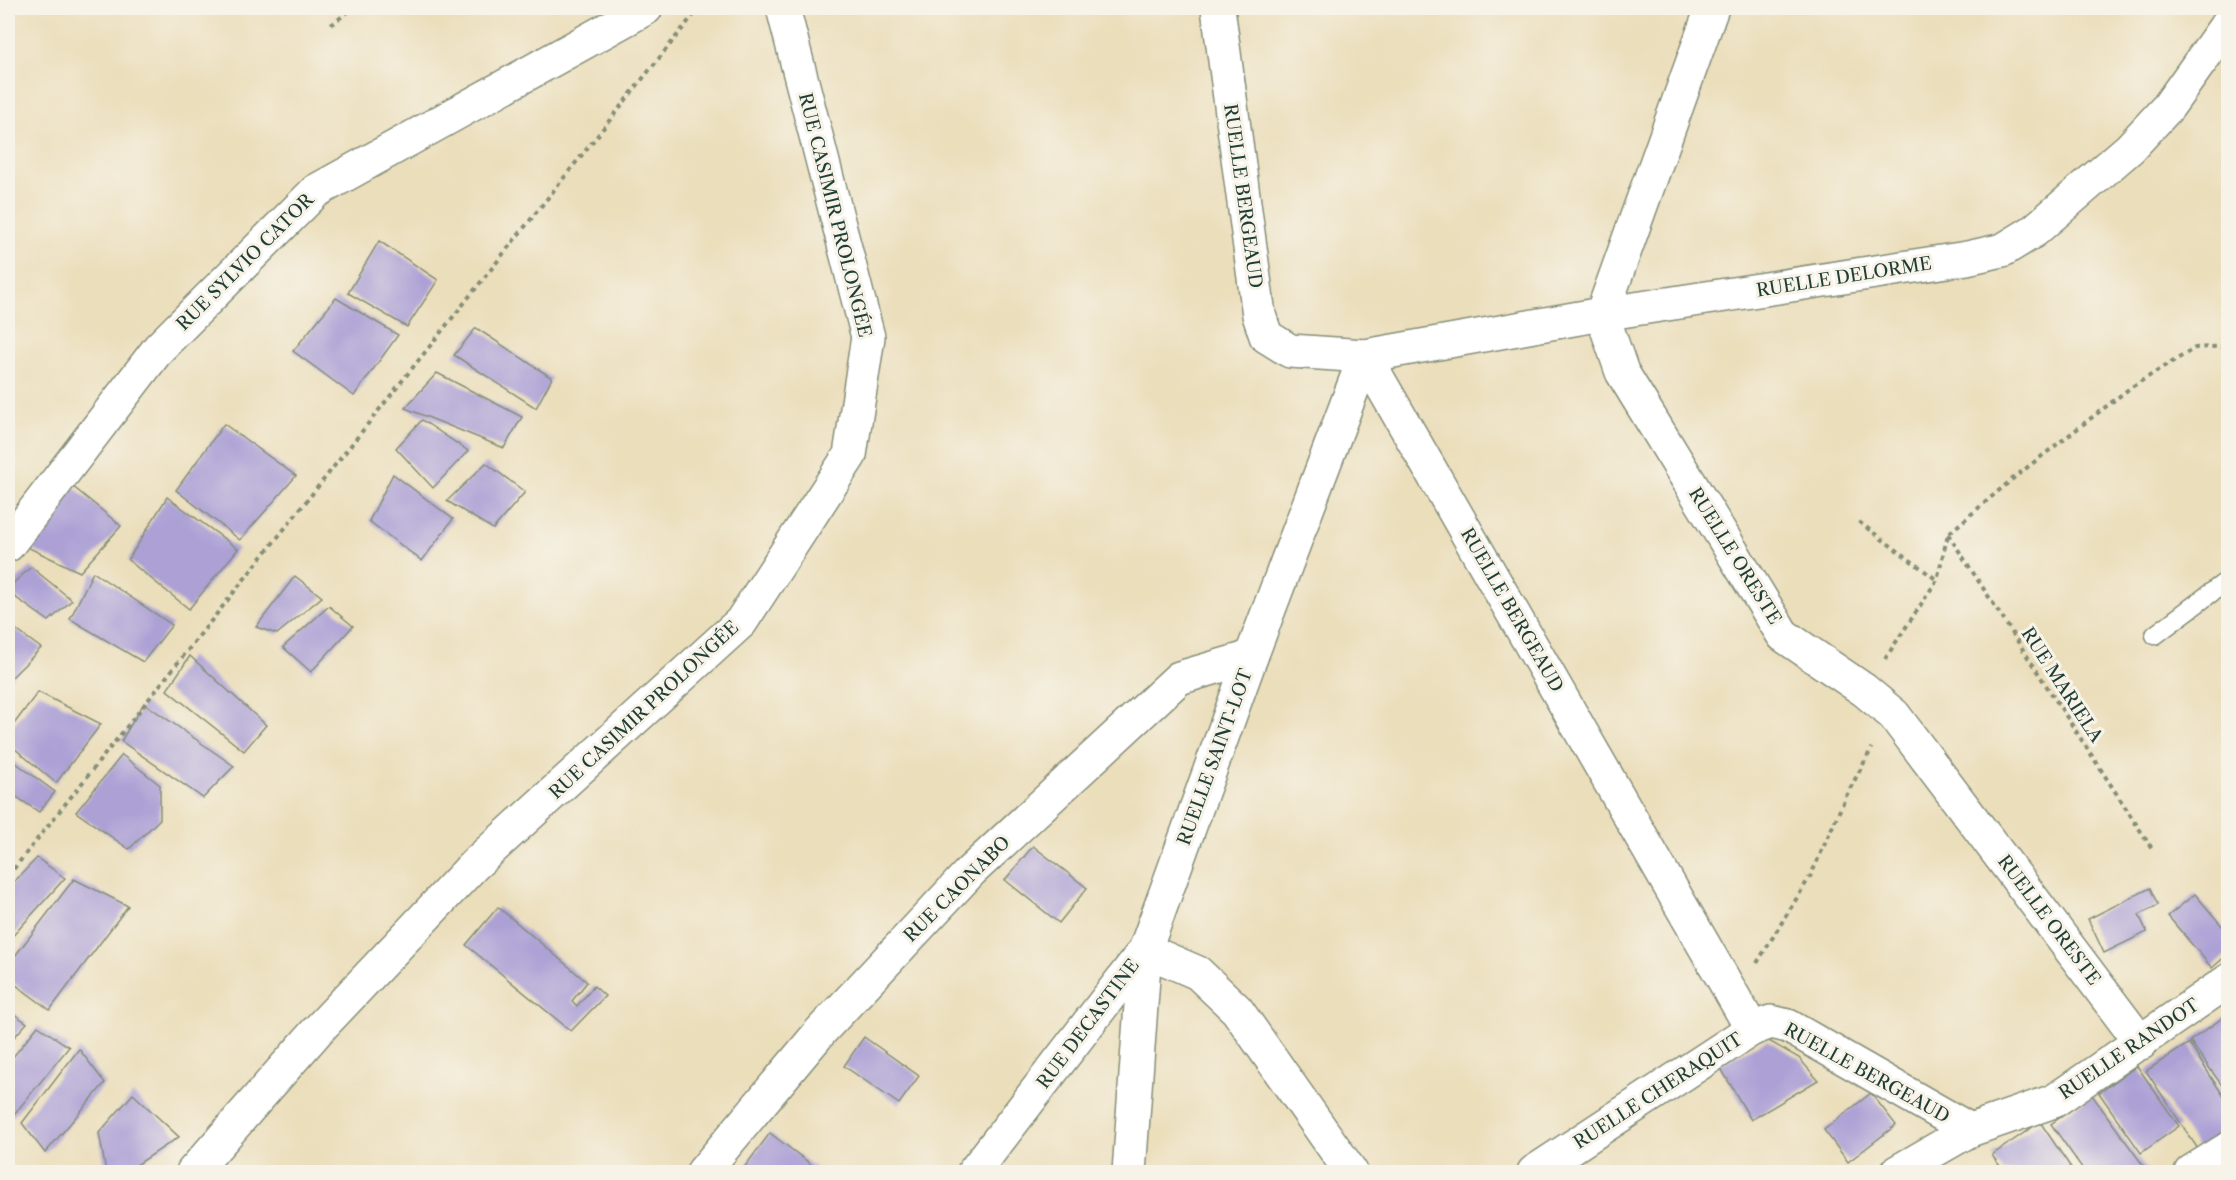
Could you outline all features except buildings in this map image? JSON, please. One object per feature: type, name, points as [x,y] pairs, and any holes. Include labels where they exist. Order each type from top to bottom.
[{"type":"street","name":"RUE SYLVIO CATOR","points":[[8,545],[159,348],[316,191],[646,8]]},
{"type":"street","name":"RUE CASIMIR PROLONGÉE","points":[[193,1173],[317,1031],[474,865],[741,622],[850,455],[868,337],[783,8]]},
{"type":"street","name":"RUELLE BERGEAUD","points":[[1218,8],[1259,315],[1266,336],[1290,351],[1365,356],[1752,1029],[1771,1022],[1788,1026],[1970,1130]]},
{"type":"street","points":[[1602,314],[1712,8]]},
{"type":"street","points":[[2222,8],[2229,13]]},
{"type":"street","name":"RUELLE DELORME","points":[[1365,356],[1602,314],[1967,258],[2003,250],[2034,231],[2130,148],[2168,107],[2229,23]]},
{"type":"street","name":"RUELLE ORESTE","points":[[1602,314],[1622,372],[1783,635],[1864,690],[1894,715],[2141,1043]]},
{"type":"street","name":"RUELLE SAINT-LOT","points":[[1129,1173],[1145,950],[1251,657],[1365,356]]},
{"type":"street","name":"RUE CAONABO","points":[[703,1173],[821,1031],[971,871],[1179,678],[1251,657]]},
{"type":"street","name":"RUE DECASTINE","points":[[974,1173],[1145,950],[1198,973],[1237,1010],[1351,1173]]},
{"type":"street","name":"RUELLE RANDOT","points":[[1897,1173],[1970,1130],[2054,1101],[2229,981]]},
{"type":"street","name":"RUELLE CHERAQUIT","points":[[1534,1173],[1752,1029]]},
{"type":"street","points":[[2191,1173],[2229,1149]]},
{"type":"lane","points":[[2155,635],[2229,580]]},
{"type":"path","points":[[331,25],[353,8]]},
{"type":"path","points":[[8,876],[699,8]]},
{"type":"path","points":[[1864,690],[1937,580],[1948,534],[2016,476],[2130,388],[2195,348],[2229,346]]},
{"type":"path","points":[[1860,522],[1937,580]]},
{"type":"path","name":"RUE MARIELA","points":[[1948,534],[2153,850]]},
{"type":"path","points":[[1735,998],[1811,875],[1846,796],[1874,744]]}]
